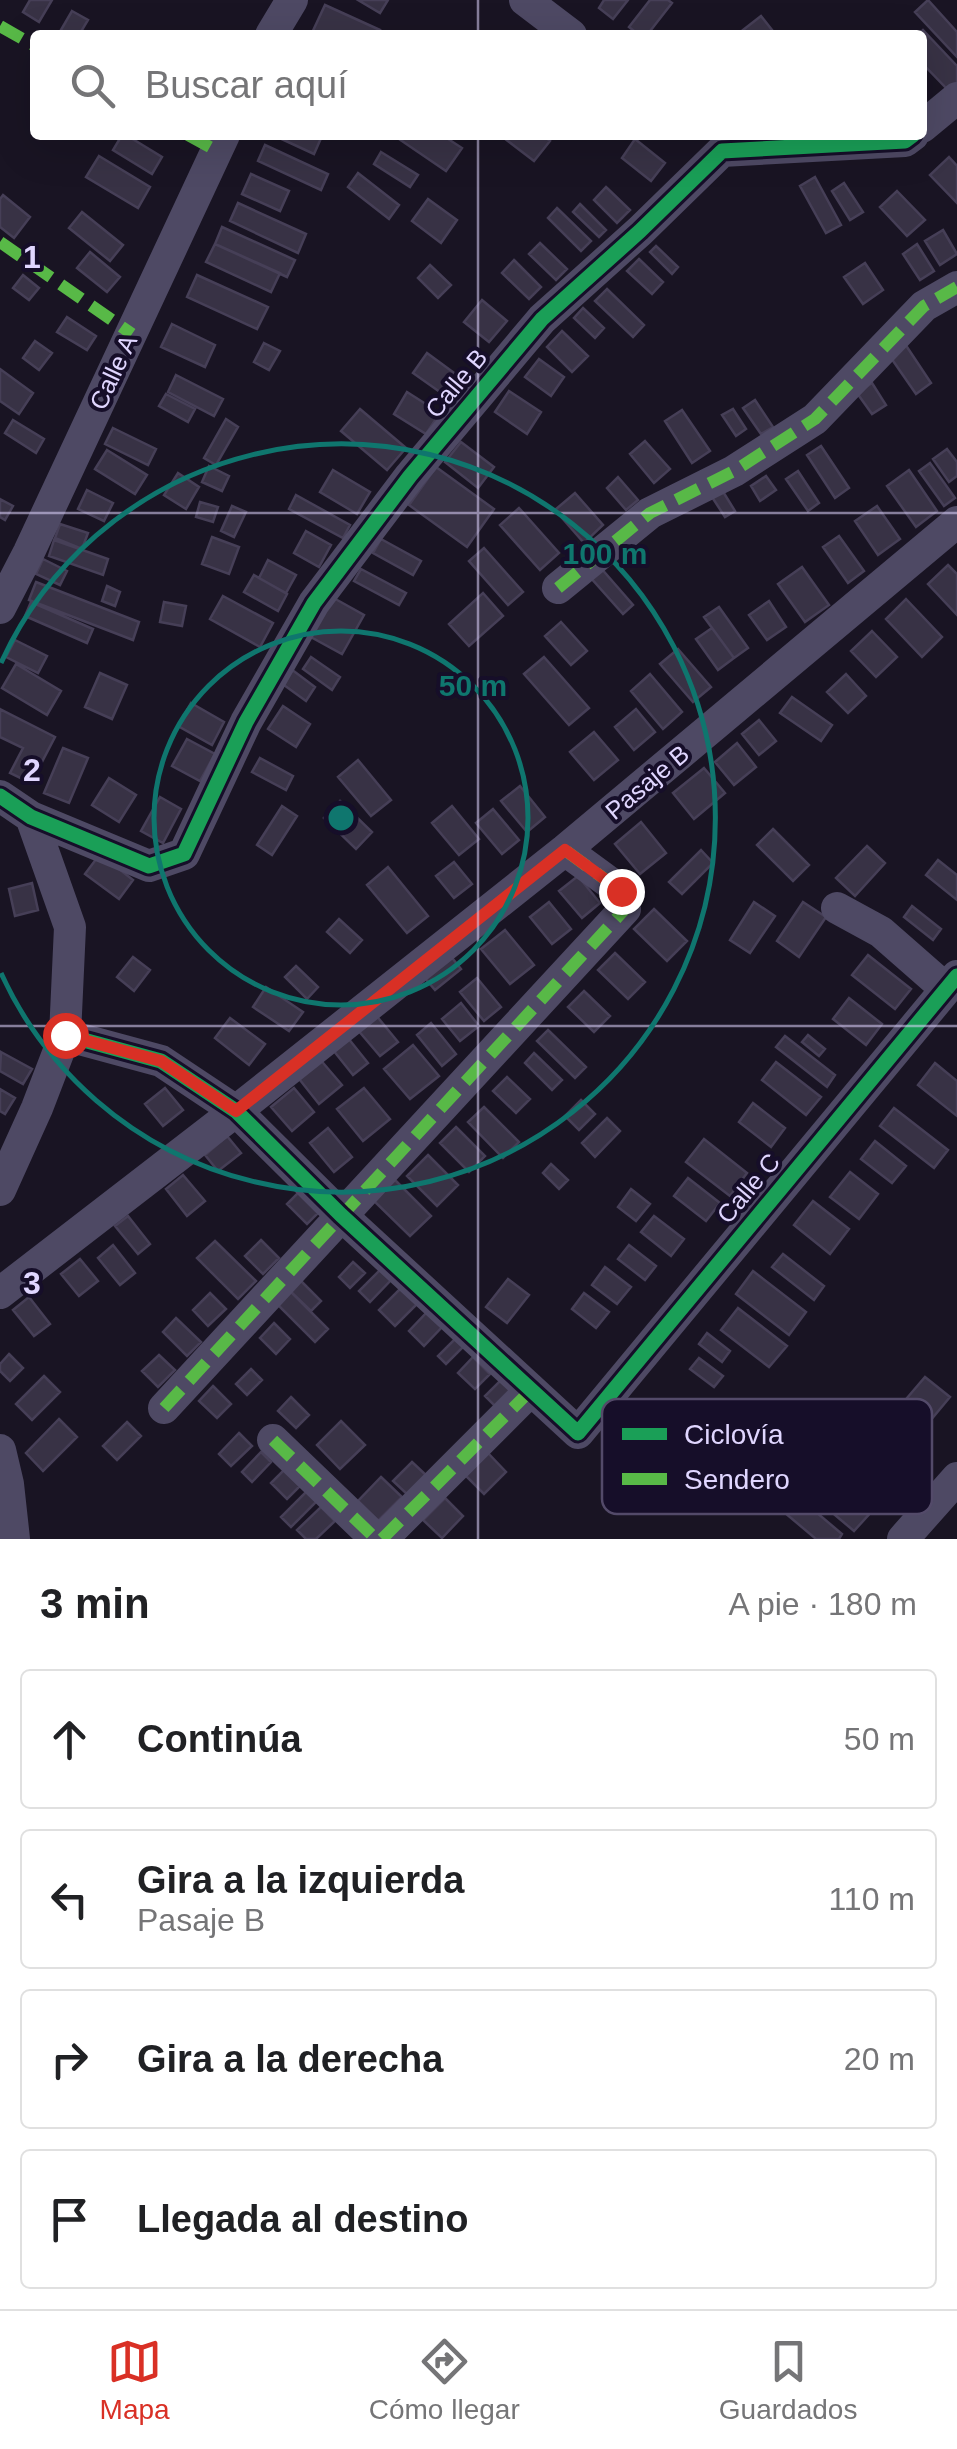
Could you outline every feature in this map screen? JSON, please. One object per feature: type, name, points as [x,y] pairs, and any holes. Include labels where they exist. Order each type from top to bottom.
[{"type":"street","points":[[275,30],[292,0]]},
{"type":"street","points":[[525,0],[564,30]]},
{"type":"street","points":[[927,123],[957,98]]},
{"type":"street","name":"Calle A","points":[[0,608],[222,140]]},
{"type":"street","name":"Calle B","points":[[31,816],[149,866],[184,854],[246,722],[314,604],[410,476],[542,319],[640,231],[712,143],[906,140]]},
{"type":"street","points":[[558,588],[650,513],[734,470],[815,418],[924,306],[957,287]]},
{"type":"street","name":"Pasaje B","points":[[0,1293],[565,850],[957,522]]},
{"type":"street","points":[[0,796],[31,816],[70,926],[65,1035],[0,1190]]},
{"type":"street","points":[[164,1408],[625,909],[621,891],[565,850]]},
{"type":"street","points":[[837,908],[880,932],[951,983]]},
{"type":"street","name":"Calle C","points":[[605,1399],[951,983]]},
{"type":"street","points":[[65,1035],[161,1061],[236,1111],[530,1391],[379,1539],[273,1440]]},
{"type":"street","name":"Calle C","points":[[530,1391],[578,1432],[602,1403]]},
{"type":"street","points":[[0,1450],[14,1539]]},
{"type":"street","points":[[932,1506],[957,1478]]},
{"type":"street","points":[[902,1539],[925,1514]]},
{"type":"building","points":[[30,0],[52,0],[39,22],[23,12]]},
{"type":"building","points":[[358,0],[388,0],[380,13]]},
{"type":"building","points":[[604,0],[628,0],[613,19],[599,8]]},
{"type":"building","points":[[650,0],[672,3],[651,30],[629,27]]},
{"type":"building","points":[[928,0],[957,32],[957,57],[915,12]]},
{"type":"building","points":[[325,5],[380,30],[313,30]]},
{"type":"building","points":[[72,11],[88,20],[82,30],[61,30]]},
{"type":"building","points":[[761,16],[772,30],[743,30]]},
{"type":"building","points":[[927,34],[957,66],[957,84],[949,91],[927,68]]},
{"type":"building","points":[[119,140],[134,140],[162,157],[152,174],[113,150]]},
{"type":"building","points":[[284,140],[320,140],[314,154]]},
{"type":"building","points":[[400,140],[450,140],[462,148],[446,171]]},
{"type":"building","points":[[507,140],[549,140],[534,161]]},
{"type":"building","points":[[636,140],[665,163],[651,181],[622,158]]},
{"type":"building","points":[[265,145],[328,174],[321,190],[258,161]]},
{"type":"building","points":[[381,152],[418,175],[410,187],[374,164]]},
{"type":"building","points":[[99,156],[150,187],[138,208],[86,177]]},
{"type":"building","points":[[949,157],[957,166],[957,203],[930,175]]},
{"type":"building","points":[[358,173],[399,205],[389,219],[348,187]]},
{"type":"building","points":[[251,174],[289,191],[280,211],[242,194]]},
{"type":"building","points":[[815,177],[841,225],[826,233],[800,186]]},
{"type":"building","points":[[844,183],[863,212],[850,220],[832,191]]},
{"type":"building","points":[[606,187],[630,210],[617,223],[594,200]]},
{"type":"building","points":[[897,191],[925,220],[907,236],[880,207]]},
{"type":"building","points":[[3,195],[30,217],[14,238],[0,227]]},
{"type":"building","points":[[428,199],[457,220],[441,243],[412,221]]},
{"type":"building","points":[[238,203],[306,234],[298,253],[230,221]]},
{"type":"building","points":[[580,204],[606,230],[599,237],[573,212]]},
{"type":"building","points":[[557,208],[591,241],[581,251],[548,218]]},
{"type":"building","points":[[82,212],[123,245],[110,261],[69,228]]},
{"type":"building","points":[[222,227],[295,260],[287,277],[215,244]]},
{"type":"building","points":[[943,230],[957,254],[940,265],[925,241]]},
{"type":"building","points":[[540,243],[567,269],[556,280],[529,254]]},
{"type":"building","points":[[215,244],[280,273],[271,292],[206,262]]},
{"type":"building","points":[[917,244],[934,271],[920,280],[903,254]]},
{"type":"building","points":[[656,246],[678,267],[672,274],[650,252]]},
{"type":"building","points":[[90,252],[120,277],[107,292],[77,268]]},
{"type":"building","points":[[639,259],[663,282],[652,294],[627,271]]},
{"type":"building","points":[[514,260],[541,287],[529,299],[502,273]]},
{"type":"building","points":[[865,263],[883,290],[863,304],[844,277]]},
{"type":"building","points":[[430,265],[451,285],[438,298],[418,278]]},
{"type":"building","points":[[23,275],[39,288],[29,300],[13,288]]},
{"type":"building","points":[[197,275],[268,307],[257,329],[187,297]]},
{"type":"building","points":[[607,289],[644,325],[633,337],[595,301]]},
{"type":"building","points":[[482,300],[507,321],[489,342],[464,322]]},
{"type":"building","points":[[583,308],[604,328],[595,338],[574,318]]},
{"type":"building","points":[[67,317],[96,336],[87,350],[57,332]]},
{"type":"building","points":[[172,324],[215,345],[205,367],[161,347]]},
{"type":"building","points":[[562,331],[588,356],[572,372],[547,347]]},
{"type":"building","points":[[35,341],[52,353],[39,370],[23,358]]},
{"type":"building","points":[[264,343],[280,351],[269,370],[254,362]]},
{"type":"building","points":[[905,344],[931,383],[916,394],[889,355]]},
{"type":"building","points":[[427,353],[461,378],[447,397],[413,373]]},
{"type":"building","points":[[539,359],[564,377],[551,396],[525,377]]},
{"type":"building","points":[[0,369],[33,393],[19,414],[0,401]]},
{"type":"building","points":[[176,375],[223,399],[214,416],[168,392]]},
{"type":"building","points":[[872,383],[886,405],[872,414],[857,393]]},
{"type":"building","points":[[509,391],[541,412],[527,434],[495,412]]},
{"type":"building","points":[[407,392],[440,413],[426,434],[394,414]]},
{"type":"building","points":[[166,394],[195,409],[188,422],[159,406]]},
{"type":"building","points":[[755,400],[773,427],[761,434],[743,408]]},
{"type":"building","points":[[360,409],[406,448],[387,470],[341,431]]},
{"type":"building","points":[[733,409],[746,429],[736,436],[722,415]]},
{"type":"building","points":[[682,410],[710,451],[692,463],[665,421]]},
{"type":"building","points":[[226,419],[238,427],[216,465],[204,458]]},
{"type":"building","points":[[13,420],[44,439],[36,453],[5,433]]},
{"type":"building","points":[[113,428],[156,449],[148,465],[105,444]]},
{"type":"building","points":[[645,441],[670,469],[654,483],[630,454]]},
{"type":"building","points":[[461,442],[494,467],[478,488],[445,462]]},
{"type":"building","points":[[821,446],[849,488],[835,498],[807,455]]},
{"type":"building","points":[[947,449],[957,462],[957,476],[949,482],[933,459]]},
{"type":"building","points":[[107,450],[147,475],[135,494],[95,469]]},
{"type":"building","points":[[930,463],[955,498],[944,506],[919,471]]},
{"type":"building","points":[[209,466],[229,476],[222,491],[202,482]]},
{"type":"building","points":[[436,467],[494,509],[467,547],[409,505]]},
{"type":"building","points":[[333,470],[370,492],[357,514],[320,492]]},
{"type":"building","points":[[909,470],[937,511],[916,527],[887,486]]},
{"type":"building","points":[[798,471],[819,503],[808,511],[786,479]]},
{"type":"building","points":[[178,473],[199,487],[186,509],[164,495]]},
{"type":"building","points":[[766,476],[776,490],[760,501],[751,486]]},
{"type":"building","points":[[618,477],[638,500],[626,510],[607,488]]},
{"type":"building","points":[[87,490],[113,503],[104,521],[78,509]]},
{"type":"building","points":[[722,490],[735,511],[725,517],[712,497]]},
{"type":"building","points":[[575,493],[603,525],[584,543],[555,510]]},
{"type":"building","points":[[296,495],[350,525],[343,538],[289,509]]},
{"type":"building","points":[[0,499],[13,506],[5,520],[0,517]]},
{"type":"building","points":[[200,502],[218,507],[213,522],[196,517]]},
{"type":"building","points":[[232,506],[246,512],[234,537],[221,531]]},
{"type":"building","points":[[877,506],[900,539],[878,555],[855,521]]},
{"type":"building","points":[[519,508],[559,553],[540,570],[500,525]]},
{"type":"building","points":[[60,524],[88,533],[82,549],[55,538]]},
{"type":"building","points":[[306,531],[331,545],[319,567],[294,553]]},
{"type":"building","points":[[839,536],[864,571],[848,583],[823,547]]},
{"type":"building","points":[[212,537],[239,547],[229,574],[202,564]]},
{"type":"building","points":[[381,539],[421,561],[413,575],[373,553]]},
{"type":"building","points":[[54,540],[108,559],[103,575],[49,556]]},
{"type":"building","points":[[484,548],[523,592],[508,605],[469,561]]},
{"type":"building","points":[[43,559],[67,571],[60,585],[36,574]]},
{"type":"building","points":[[268,560],[296,575],[286,593],[259,578]]},
{"type":"building","points":[[948,565],[957,574],[957,615],[928,584]]},
{"type":"building","points":[[600,567],[633,605],[623,614],[590,577]]},
{"type":"building","points":[[802,567],[829,605],[805,622],[778,584]]},
{"type":"building","points":[[361,569],[406,593],[399,605],[354,581]]},
{"type":"building","points":[[254,575],[287,594],[278,611],[244,592]]},
{"type":"building","points":[[36,582],[139,622],[133,640],[29,600]]},
{"type":"building","points":[[107,586],[120,592],[115,606],[102,601]]},
{"type":"building","points":[[483,593],[503,616],[469,646],[449,624]]},
{"type":"building","points":[[223,596],[273,623],[260,647],[210,619]]},
{"type":"building","points":[[330,596],[364,615],[342,654],[309,636]]},
{"type":"building","points":[[906,599],[942,637],[922,657],[886,619]]},
{"type":"building","points":[[769,601],[786,627],[767,640],[749,615]]},
{"type":"building","points":[[31,602],[93,629],[87,643],[25,616]]},
{"type":"building","points":[[164,602],[186,606],[182,626],[160,622]]},
{"type":"building","points":[[719,607],[748,648],[734,658],[704,617]]},
{"type":"building","points":[[561,622],[587,651],[571,665],[545,636]]},
{"type":"building","points":[[712,628],[734,658],[718,670],[696,639]]},
{"type":"building","points":[[872,631],[897,657],[876,677],[851,651]]},
{"type":"building","points":[[15,640],[47,656],[38,673],[6,657]]},
{"type":"building","points":[[678,649],[711,687],[693,702],[660,664]]},
{"type":"building","points":[[311,657],[340,677],[332,690],[303,669]]},
{"type":"building","points":[[544,657],[589,708],[569,725],[524,674]]},
{"type":"building","points":[[16,664],[61,691],[47,715],[2,688]]},
{"type":"building","points":[[287,666],[315,687],[306,701],[277,680]]},
{"type":"building","points":[[100,673],[127,685],[112,719],[85,707]]},
{"type":"building","points":[[650,674],[682,712],[663,729],[631,691]]},
{"type":"building","points":[[846,674],[866,696],[848,713],[827,692]]},
{"type":"building","points":[[792,697],[832,725],[821,741],[780,713]]},
{"type":"building","points":[[191,703],[224,722],[212,745],[178,726]]},
{"type":"building","points":[[283,706],[310,724],[296,747],[268,729]]},
{"type":"building","points":[[0,709],[55,737],[31,783],[10,773],[23,748],[0,737]]},
{"type":"building","points":[[636,709],[655,732],[634,750],[615,727]]},
{"type":"building","points":[[759,720],[776,741],[759,755],[742,734]]},
{"type":"building","points":[[594,732],[618,760],[594,780],[570,752]]},
{"type":"building","points":[[187,739],[215,754],[200,781],[172,766]]},
{"type":"building","points":[[737,743],[756,767],[734,785],[715,762]]},
{"type":"building","points":[[63,748],[88,758],[69,803],[44,793]]},
{"type":"building","points":[[260,758],[293,776],[286,790],[252,772]]},
{"type":"building","points":[[358,760],[391,800],[371,816],[338,777]]},
{"type":"building","points":[[704,768],[725,793],[694,819],[673,793]]},
{"type":"building","points":[[109,778],[136,795],[119,822],[92,805]]},
{"type":"building","points":[[520,786],[545,817],[527,832],[501,801]]},
{"type":"building","points":[[160,797],[181,809],[163,843],[141,831]]},
{"type":"building","points":[[340,801],[372,832],[356,849],[324,818]]},
{"type":"building","points":[[282,806],[297,816],[272,855],[257,845]]},
{"type":"building","points":[[452,806],[479,839],[459,855],[432,823]]},
{"type":"building","points":[[493,809],[519,840],[502,854],[476,823]]},
{"type":"building","points":[[641,822],[666,853],[640,874],[615,844]]},
{"type":"building","points":[[773,829],[809,865],[793,881],[757,845]]},
{"type":"building","points":[[867,846],[885,863],[855,896],[836,878]]},
{"type":"building","points":[[701,850],[713,863],[682,894],[669,882]]},
{"type":"building","points":[[100,854],[133,880],[119,899],[85,874]]},
{"type":"building","points":[[938,860],[957,875],[957,900],[926,875]]},
{"type":"building","points":[[454,862],[472,884],[454,898],[436,876]]},
{"type":"building","points":[[388,867],[428,916],[407,933],[367,885]]},
{"type":"building","points":[[578,876],[600,903],[582,918],[559,891]]},
{"type":"building","points":[[32,883],[38,910],[15,916],[9,889]]},
{"type":"building","points":[[549,902],[571,929],[552,944],[530,917]]},
{"type":"building","points":[[754,902],[775,916],[750,953],[730,940]]},
{"type":"building","points":[[803,902],[826,917],[799,957],[777,941]]},
{"type":"building","points":[[912,906],[941,929],[933,940],[904,917]]},
{"type":"building","points":[[654,909],[687,941],[667,961],[634,929]]},
{"type":"building","points":[[339,919],[362,940],[350,953],[327,932]]},
{"type":"building","points":[[505,930],[534,965],[510,984],[481,949]]},
{"type":"building","points":[[615,953],[645,982],[628,999],[598,970]]},
{"type":"building","points":[[449,954],[461,969],[435,990],[423,976]]},
{"type":"building","points":[[868,955],[911,989],[895,1009],[852,975]]},
{"type":"building","points":[[133,957],[150,970],[134,991],[117,977]]},
{"type":"building","points":[[296,966],[318,987],[307,999],[285,977]]},
{"type":"building","points":[[477,978],[501,1007],[484,1021],[460,992]]},
{"type":"building","points":[[266,987],[303,1012],[289,1031],[253,1007]]},
{"type":"building","points":[[584,991],[610,1016],[594,1032],[568,1007]]},
{"type":"building","points":[[849,998],[882,1024],[866,1045],[833,1019]]},
{"type":"building","points":[[461,1003],[479,1026],[460,1041],[442,1019]]},
{"type":"building","points":[[375,1014],[398,1042],[380,1056],[357,1029]]},
{"type":"building","points":[[230,1018],[265,1044],[249,1065],[215,1038]]},
{"type":"building","points":[[431,1023],[456,1054],[442,1066],[417,1035]]},
{"type":"building","points":[[548,1030],[586,1067],[575,1078],[537,1041]]},
{"type":"building","points":[[808,1035],[825,1049],[819,1056],[802,1042]]},
{"type":"building","points":[[785,1036],[835,1075],[827,1087],[776,1047]]},
{"type":"building","points":[[348,1038],[368,1063],[353,1075],[333,1050]]},
{"type":"building","points":[[413,1045],[439,1076],[410,1099],[384,1069]]},
{"type":"building","points":[[1,1052],[32,1069],[23,1084],[0,1071]]},
{"type":"building","points":[[534,1053],[562,1080],[552,1090],[525,1063]]},
{"type":"building","points":[[318,1057],[342,1085],[319,1104],[296,1075]]},
{"type":"building","points":[[776,1062],[821,1097],[806,1115],[762,1080]]},
{"type":"building","points":[[935,1063],[957,1081],[957,1116],[918,1085]]},
{"type":"building","points":[[507,1077],[530,1099],[516,1113],[493,1091]]},
{"type":"building","points":[[165,1088],[183,1110],[163,1126],[145,1104]]},
{"type":"building","points":[[294,1088],[314,1112],[292,1131],[271,1107]]},
{"type":"building","points":[[364,1088],[390,1119],[363,1141],[337,1109]]},
{"type":"building","points":[[0,1089],[15,1098],[5,1114],[0,1111]]},
{"type":"building","points":[[581,1100],[595,1114],[579,1130],[565,1116]]},
{"type":"building","points":[[753,1103],[785,1128],[771,1147],[739,1122]]},
{"type":"building","points":[[484,1107],[519,1142],[503,1158],[468,1122]]},
{"type":"building","points":[[894,1108],[948,1150],[934,1168],[880,1126]]},
{"type":"building","points":[[607,1118],[620,1131],[595,1157],[582,1143]]},
{"type":"building","points":[[456,1127],[485,1156],[469,1172],[440,1143]]},
{"type":"building","points":[[328,1128],[352,1157],[334,1172],[310,1143]]},
{"type":"building","points":[[227,1136],[241,1153],[218,1171],[205,1155]]},
{"type":"building","points":[[704,1139],[747,1173],[730,1196],[686,1162]]},
{"type":"building","points":[[875,1141],[906,1166],[892,1183],[861,1159]]},
{"type":"building","points":[[428,1155],[458,1185],[437,1206],[407,1176]]},
{"type":"building","points":[[551,1164],[568,1180],[559,1189],[543,1173]]},
{"type":"building","points":[[850,1172],[878,1194],[859,1219],[830,1197]]},
{"type":"building","points":[[183,1175],[205,1201],[187,1216],[166,1189]]},
{"type":"building","points":[[688,1178],[720,1203],[706,1221],[674,1196]]},
{"type":"building","points":[[395,1180],[431,1216],[410,1236],[374,1201]]},
{"type":"building","points":[[631,1189],[650,1204],[636,1221],[618,1207]]},
{"type":"building","points":[[298,1193],[318,1213],[307,1224],[287,1204]]},
{"type":"building","points":[[813,1201],[849,1229],[830,1254],[794,1225]]},
{"type":"building","points":[[128,1216],[150,1244],[138,1254],[115,1226]]},
{"type":"building","points":[[654,1216],[684,1239],[671,1256],[641,1232]]},
{"type":"building","points":[[261,1240],[279,1258],[263,1274],[245,1256]]},
{"type":"building","points":[[215,1241],[256,1281],[238,1299],[197,1258]]},
{"type":"building","points":[[113,1245],[135,1273],[120,1285],[98,1258]]},
{"type":"building","points":[[629,1245],[656,1266],[645,1280],[618,1259]]},
{"type":"building","points":[[783,1254],[824,1286],[814,1300],[772,1267]]},
{"type":"building","points":[[80,1259],[98,1281],[79,1296],[61,1274]]},
{"type":"building","points":[[353,1262],[365,1273],[350,1288],[339,1277]]},
{"type":"building","points":[[383,1267],[393,1278],[370,1302],[359,1291]]},
{"type":"building","points":[[605,1267],[631,1287],[617,1304],[592,1285]]},
{"type":"building","points":[[753,1271],[806,1312],[789,1335],[736,1294]]},
{"type":"building","points":[[298,1278],[321,1301],[311,1311],[288,1289]]},
{"type":"building","points":[[508,1279],[529,1295],[507,1323],[486,1307]]},
{"type":"building","points":[[405,1284],[421,1300],[395,1326],[379,1310]]},
{"type":"building","points":[[288,1289],[328,1329],[315,1342],[275,1302]]},
{"type":"building","points":[[210,1293],[226,1309],[208,1326],[193,1310]]},
{"type":"building","points":[[584,1293],[609,1312],[596,1328],[572,1309]]},
{"type":"building","points":[[29,1297],[50,1324],[34,1336],[13,1310]]},
{"type":"building","points":[[738,1308],[787,1346],[769,1367],[721,1330]]},
{"type":"building","points":[[428,1311],[443,1326],[424,1346],[409,1331]]},
{"type":"building","points":[[176,1318],[201,1342],[187,1356],[163,1332]]},
{"type":"building","points":[[274,1323],[290,1339],[276,1354],[260,1338]]},
{"type":"building","points":[[707,1333],[730,1351],[722,1362],[699,1344]]},
{"type":"building","points":[[457,1337],[465,1345],[446,1364],[438,1356]]},
{"type":"building","points":[[9,1354],[23,1368],[10,1381],[0,1371],[0,1364]]},
{"type":"building","points":[[159,1355],[175,1370],[158,1387],[142,1371]]},
{"type":"building","points":[[473,1357],[490,1374],[475,1389],[458,1373]]},
{"type":"building","points":[[699,1358],[723,1376],[714,1387],[690,1369]]},
{"type":"building","points":[[251,1369],[262,1380],[247,1395],[236,1384]]},
{"type":"building","points":[[44,1376],[60,1392],[32,1420],[16,1404]]},
{"type":"building","points":[[504,1377],[516,1390],[498,1409],[485,1396]]},
{"type":"building","points":[[925,1377],[950,1397],[932,1419],[932,1399],[906,1399]]},
{"type":"building","points":[[213,1386],[231,1404],[217,1418],[199,1401]]},
{"type":"building","points":[[291,1397],[309,1415],[296,1428],[278,1411]]},
{"type":"building","points":[[59,1419],[77,1437],[43,1471],[26,1453]]},
{"type":"building","points":[[341,1421],[365,1445],[340,1469],[317,1445]]},
{"type":"building","points":[[127,1422],[141,1436],[117,1460],[103,1446]]},
{"type":"building","points":[[239,1433],[252,1446],[231,1466],[219,1454]]},
{"type":"building","points":[[261,1452],[271,1462],[252,1482],[242,1472]]},
{"type":"building","points":[[488,1453],[506,1472],[484,1494],[466,1476]]},
{"type":"building","points":[[412,1462],[427,1476],[408,1495],[393,1481]]},
{"type":"building","points":[[284,1470],[300,1486],[287,1499],[271,1483]]},
{"type":"building","points":[[381,1477],[402,1497],[378,1521],[358,1501]]},
{"type":"building","points":[[309,1489],[319,1499],[291,1527],[281,1517]]},
{"type":"building","points":[[445,1498],[463,1516],[442,1538],[423,1520]]},
{"type":"building","points":[[321,1507],[335,1521],[316,1539],[306,1539],[297,1530]]},
{"type":"building","points":[[786,1514],[818,1514],[842,1534],[839,1539],[816,1539]]},
{"type":"building","points":[[834,1514],[869,1514],[854,1531]]},
{"type":"marked path","points":[[0,26],[30,43]]},
{"type":"marked path","points":[[197,140],[217,151]]},
{"type":"marked path","points":[[0,242],[132,334]]},
{"type":"marked path","points":[[558,588],[650,513],[734,471],[815,419],[924,306],[957,287]]},
{"type":"marked path","points":[[164,1408],[625,909],[621,891],[565,850]]},
{"type":"marked path","points":[[382,1539],[530,1391]]},
{"type":"marked path","points":[[273,1440],[376,1539]]},
{"type":"cycle path","points":[[0,796],[31,817],[149,866],[184,854],[246,722],[314,603],[410,476],[542,319],[722,151],[906,140]]},
{"type":"cycle path","points":[[606,1399],[957,976]]},
{"type":"cycle path","points":[[65,1035],[161,1061],[236,1111],[341,1215],[578,1433],[602,1404]]},
{"type":"route","points":[[65,1035],[161,1061],[236,1111],[565,850],[621,891]]}]
